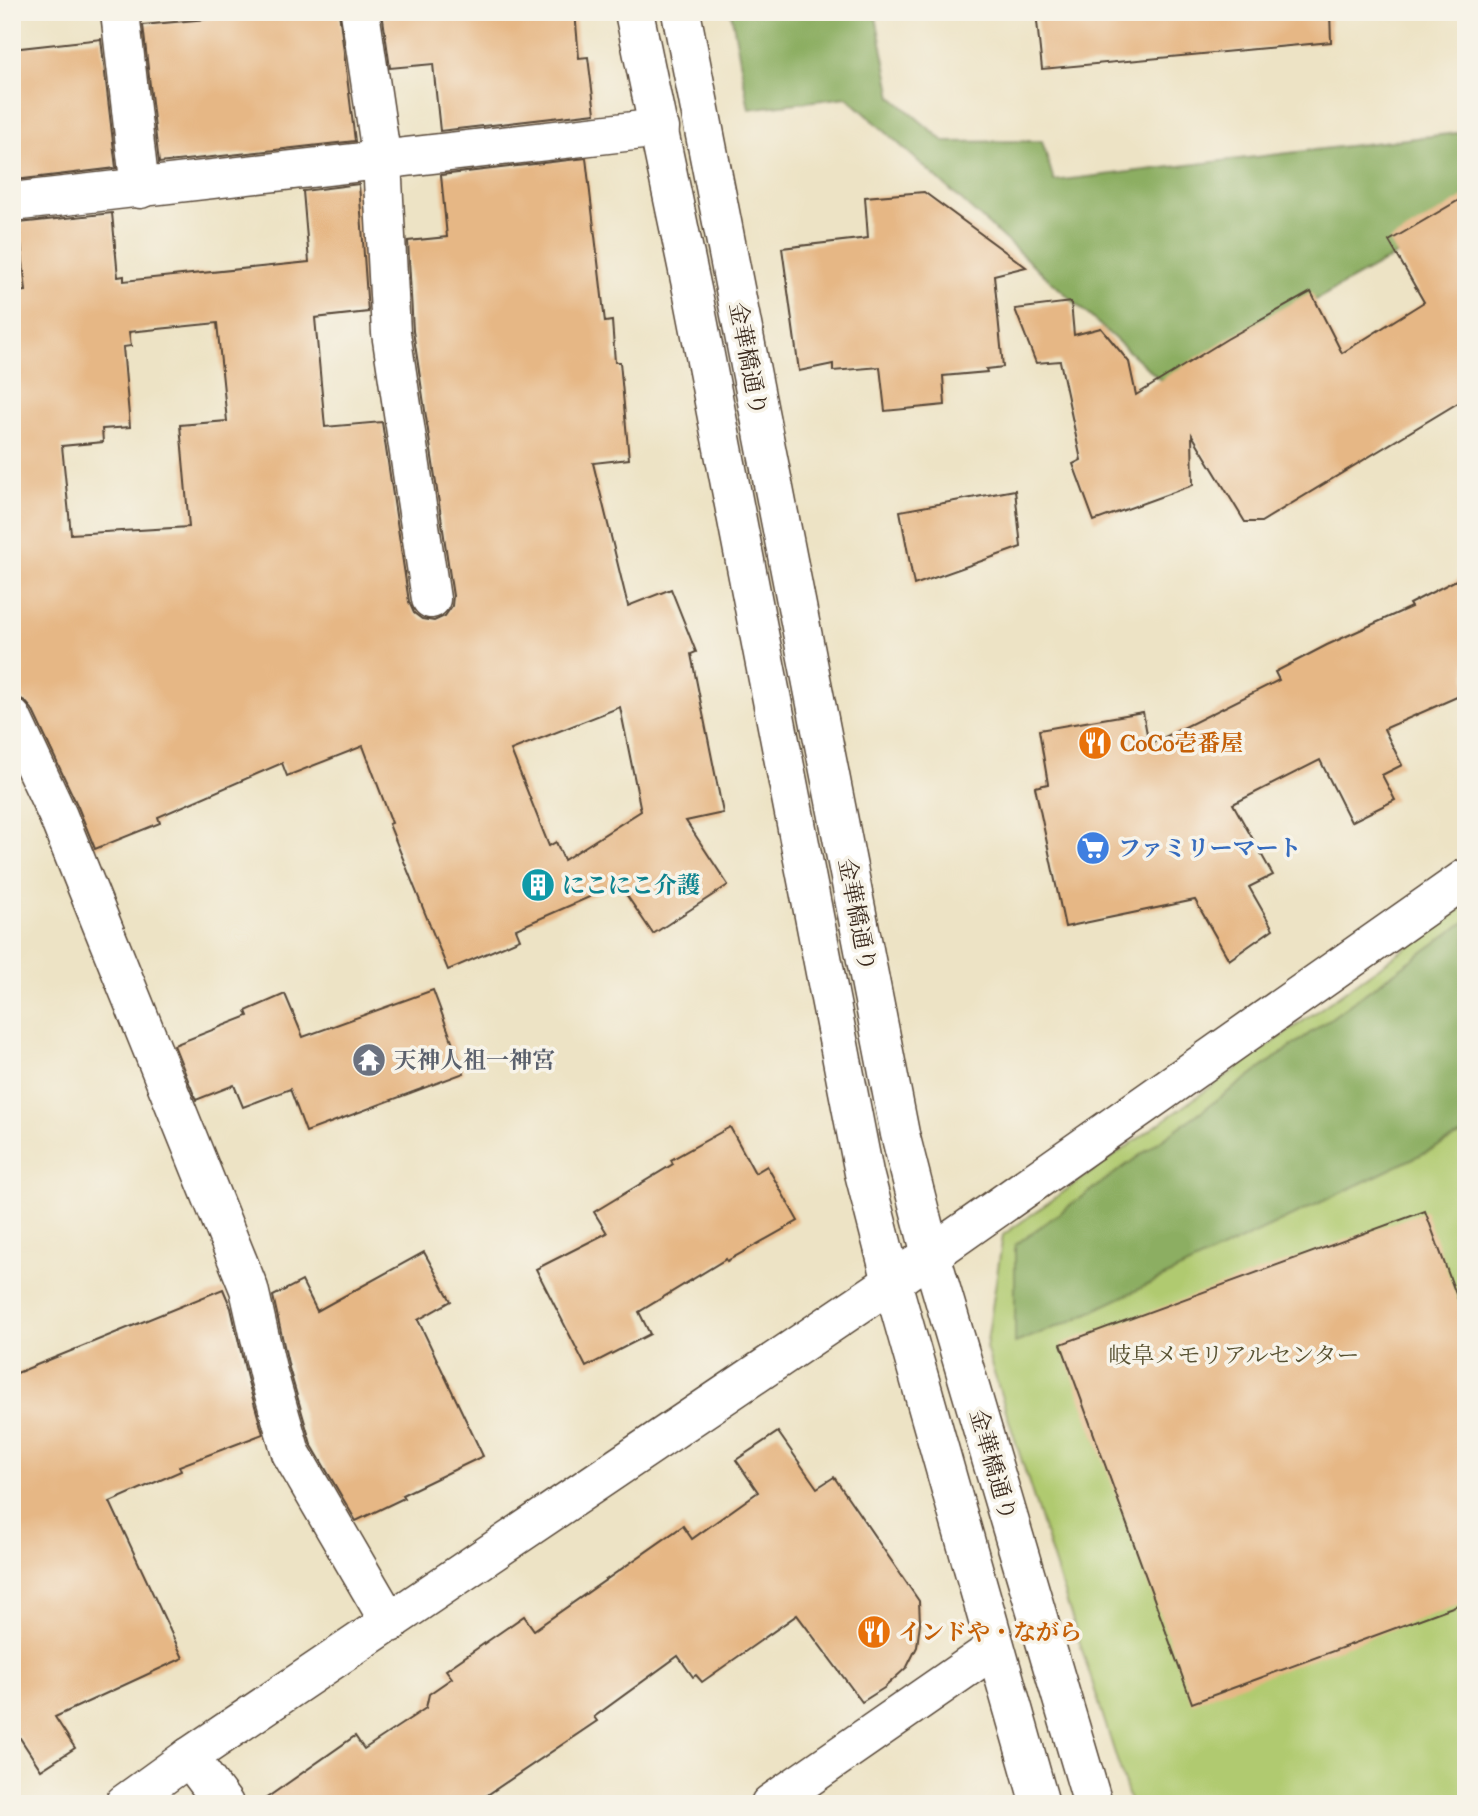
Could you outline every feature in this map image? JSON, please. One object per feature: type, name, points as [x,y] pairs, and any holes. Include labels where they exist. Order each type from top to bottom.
[{"type":"street","points":[[120,12],[140,190]]},
{"type":"street","points":[[360,12],[382,161],[391,333],[431,599]]},
{"type":"street","name":"金華橋通り","points":[[634,12],[660,128],[864,1173],[892,1282],[1040,1804]]},
{"type":"street","name":"金華橋通り","points":[[681,12],[900,1134],[931,1255],[1093,1804]]},
{"type":"street","points":[[12,202],[140,190],[660,128]]},
{"type":"street","points":[[12,718],[58,816],[249,1289],[268,1373],[291,1453],[390,1623]]},
{"type":"street","points":[[124,1804],[189,1757],[892,1282],[1466,878]]},
{"type":"street","points":[[770,1804],[995,1648]]},
{"type":"street","points":[[189,1757],[224,1804]]},
{"type":"green space","points":[[731,12],[875,12],[892,97],[945,142],[1042,141],[1054,181],[1466,132],[1466,216],[1165,384],[847,97],[749,109]]},
{"type":"green space","name":"岐阜メモリアルセンター","points":[[1466,905],[1466,1804],[1131,1804],[986,1348],[1003,1235]]},
{"type":"green space","points":[[1466,921],[1466,1133],[1074,1320],[1015,1343],[1015,1245]]},
{"type":"building","points":[[238,12],[339,12],[355,141],[159,163],[143,25],[238,16]]},
{"type":"building","points":[[382,12],[575,12],[579,58],[588,57],[595,113],[440,131],[433,64],[390,68]]},
{"type":"building","points":[[1036,12],[1330,12],[1331,42],[1042,69]]},
{"type":"building","points":[[101,39],[116,168],[15,180],[15,176],[12,177],[12,49]]},
{"type":"building","points":[[586,158],[605,322],[612,321],[615,362],[620,362],[629,459],[593,463],[628,606],[671,589],[696,652],[691,654],[723,813],[686,821],[728,885],[653,934],[619,884],[516,929],[520,939],[448,970],[389,824],[392,823],[363,746],[287,776],[282,763],[158,817],[160,823],[95,849],[32,709],[19,698],[12,682],[12,292],[26,291],[19,223],[112,213],[118,277],[124,276],[124,281],[309,262],[303,191],[359,184],[368,312],[315,318],[325,427],[382,422],[409,602],[414,613],[422,619],[434,621],[445,616],[452,606],[453,596],[413,331],[408,241],[447,237],[441,175]],"holes":[[[217,323],[227,421],[180,425],[189,527],[71,534],[62,446],[103,442],[102,429],[130,427],[123,347],[131,346],[129,332]],[[620,707],[641,811],[564,860],[556,842],[549,846],[511,750]]]},
{"type":"building","points":[[924,192],[1026,267],[994,275],[1003,367],[986,369],[987,372],[943,376],[945,405],[885,411],[880,367],[833,371],[833,364],[799,371],[782,248],[868,238],[865,197]]},
{"type":"building","points":[[1466,196],[1466,398],[1261,522],[1245,522],[1192,435],[1193,485],[1094,521],[1073,464],[1081,460],[1060,361],[1036,363],[1015,309],[1071,302],[1074,335],[1101,328],[1129,362],[1136,395],[1227,339],[1311,292],[1342,353],[1424,302],[1389,241]]},
{"type":"building","points":[[1015,490],[1021,547],[914,585],[900,511]]},
{"type":"building","points":[[1466,575],[1466,693],[1384,729],[1402,765],[1382,775],[1395,800],[1351,822],[1320,760],[1233,804],[1273,875],[1249,887],[1273,929],[1229,960],[1195,900],[1065,927],[1035,787],[1048,784],[1039,730],[1143,712],[1149,745],[1279,680],[1275,672],[1411,607],[1409,604]]},
{"type":"building","name":"天神人祖一神宮","points":[[433,990],[464,1073],[306,1132],[290,1089],[243,1107],[234,1085],[196,1100],[174,1045],[248,1016],[246,1011],[285,994],[303,1037]]},
{"type":"building","points":[[730,1127],[755,1173],[767,1166],[798,1221],[727,1261],[726,1259],[639,1312],[650,1334],[586,1367],[536,1269],[607,1233],[594,1212],[673,1164],[671,1160]]},
{"type":"building","points":[[1425,1211],[1466,1321],[1466,1602],[1192,1703],[1061,1344]]},
{"type":"building","points":[[424,1252],[451,1301],[418,1320],[483,1456],[402,1495],[404,1498],[356,1521],[311,1444],[289,1368],[273,1296],[302,1281],[317,1311]]},
{"type":"building","points":[[223,1289],[231,1308],[263,1434],[179,1466],[181,1471],[110,1502],[183,1658],[55,1717],[75,1748],[41,1770],[18,1735],[12,1737],[12,1375]]},
{"type":"building","points":[[778,1432],[817,1488],[834,1477],[919,1601],[917,1647],[907,1667],[884,1688],[862,1702],[797,1615],[702,1682],[696,1675],[693,1677],[678,1656],[594,1717],[597,1721],[474,1804],[258,1804],[355,1736],[364,1749],[426,1708],[429,1694],[452,1678],[446,1670],[524,1616],[534,1630],[683,1526],[692,1539],[758,1492],[736,1460]]},
{"type":"place","name":"CoCo壱番屋","points":[[1095,743]]},
{"type":"place","name":"ファミリーマート","points":[[1093,848]]},
{"type":"place","name":"にこにこ介護","points":[[538,885]]},
{"type":"place","name":"天神人祖一神宮","points":[[369,1060]]},
{"type":"place","name":"インドや・ながら","points":[[874,1632]]}]
